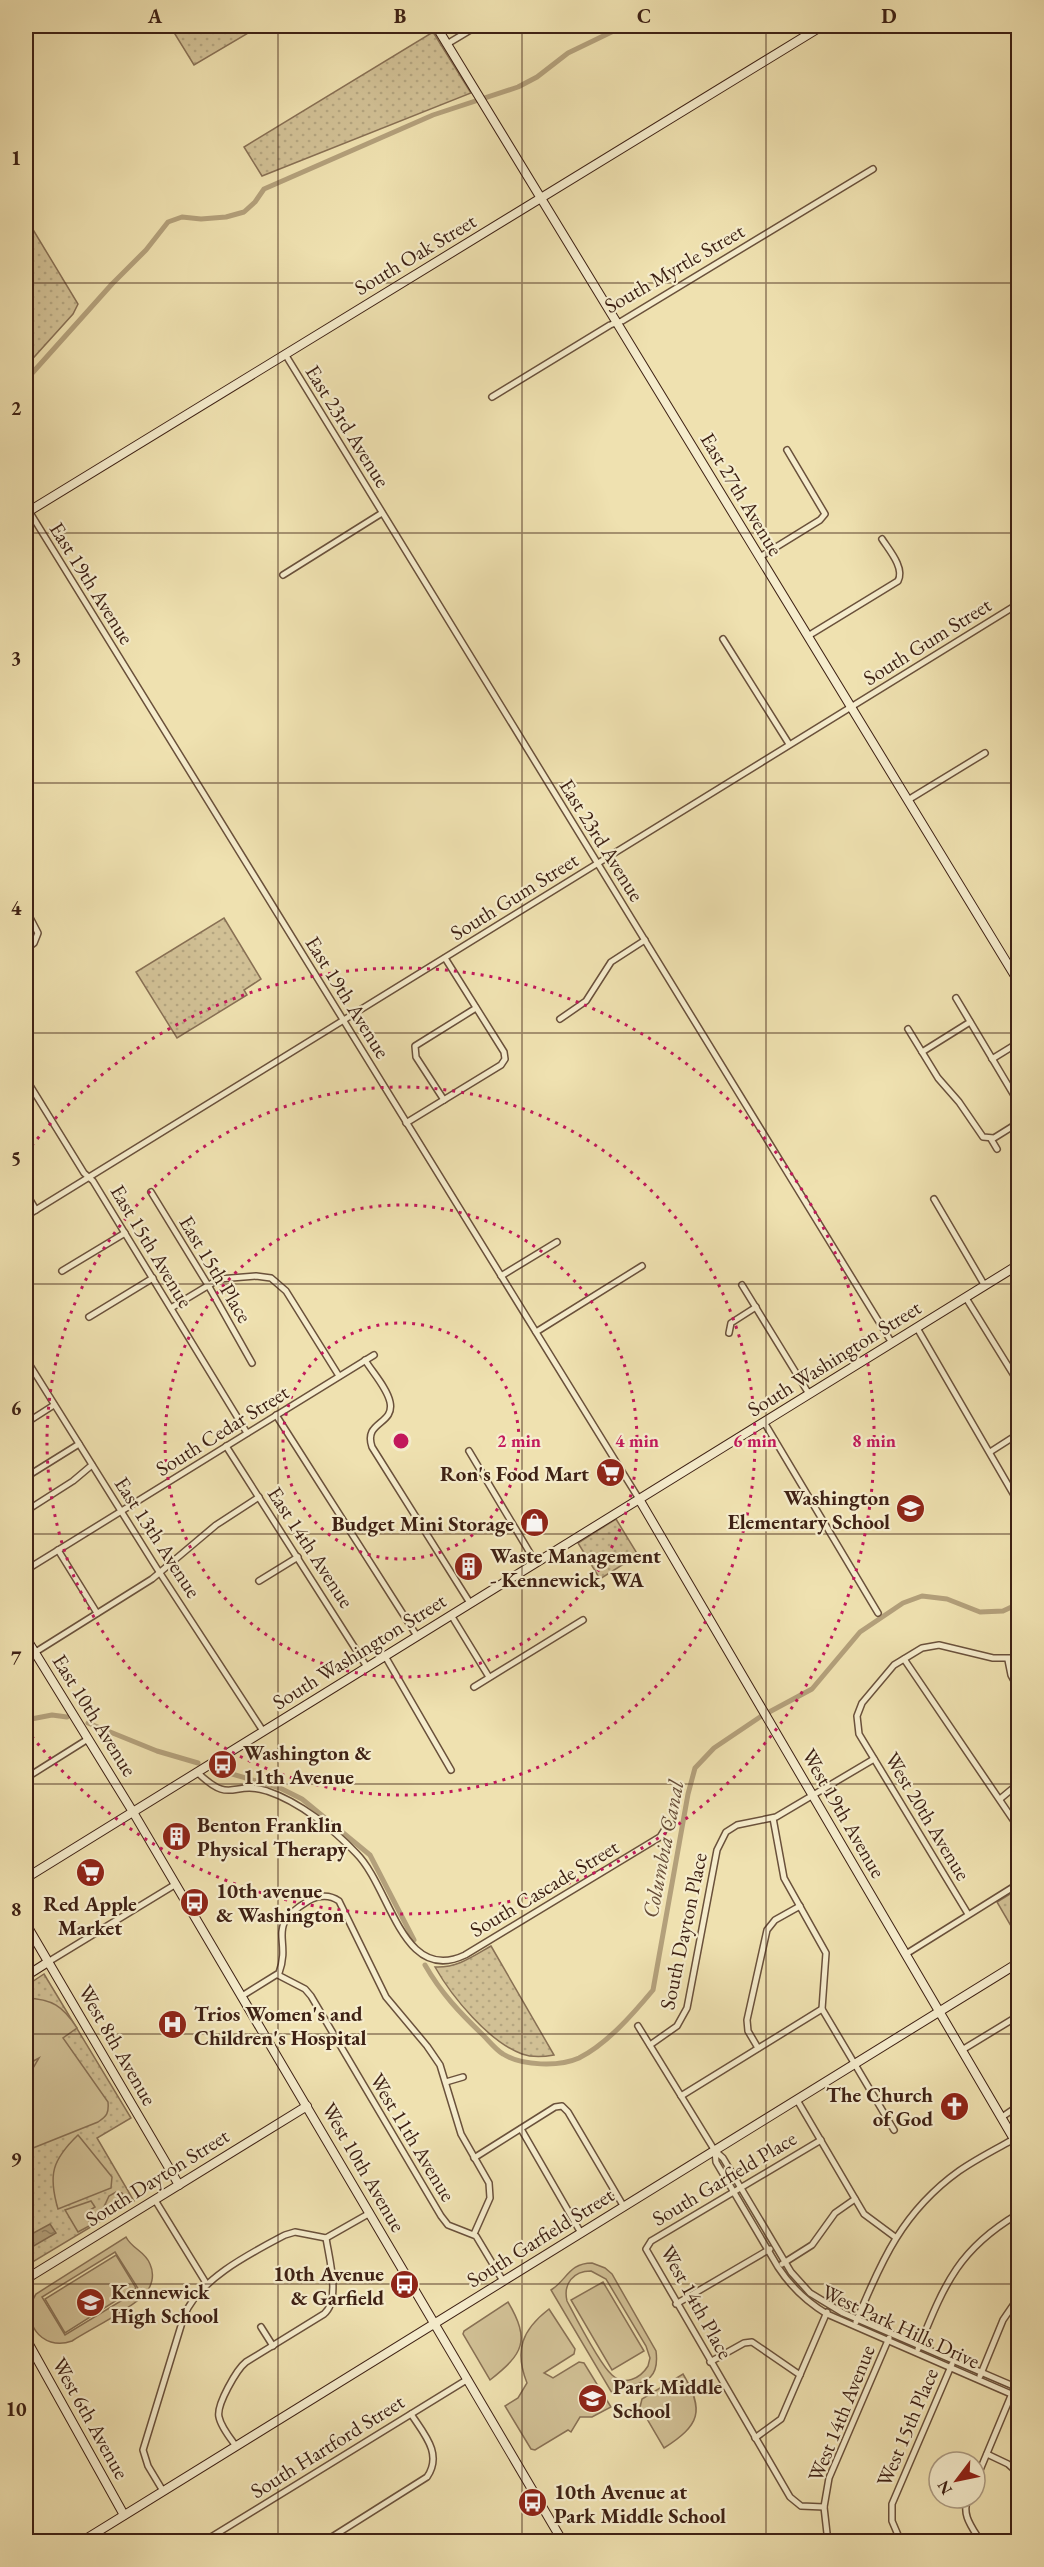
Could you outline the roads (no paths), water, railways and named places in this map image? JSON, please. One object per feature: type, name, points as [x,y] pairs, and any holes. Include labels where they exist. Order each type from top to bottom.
[{"type":"street","name":"East 27th Avenue","points":[[436,26],[1018,981]]},
{"type":"street","points":[[447,44],[477,26]]},
{"type":"street","name":"South Oak Street","points":[[27,512],[822,26]]},
{"type":"street","name":"South Myrtle Street","points":[[492,398],[873,169]]},
{"type":"street","name":"East 23rd Avenue","points":[[285,354],[892,1343]]},
{"type":"street","points":[[760,557],[820,520],[825,514],[787,450]]},
{"type":"street","name":"East 19th Avenue","points":[[27,512],[639,1499]]},
{"type":"street","points":[[283,575],[382,513]]},
{"type":"street","points":[[808,636],[898,581],[899,568],[882,538]]},
{"type":"street","name":"South Gum Street","points":[[26,1216],[1018,603]]},
{"type":"street","points":[[723,639],[789,744]]},
{"type":"street","points":[[908,800],[985,753]]},
{"type":"street","points":[[26,910],[38,933],[34,943],[26,949]]},
{"type":"street","points":[[561,1019],[585,1001],[611,962],[645,940]]},
{"type":"street","points":[[406,1123],[501,1065],[505,1059],[504,1052],[445,958]]},
{"type":"street","points":[[1009,964],[1018,958]]},
{"type":"street","points":[[956,998],[1018,1102]]},
{"type":"street","points":[[444,1100],[414,1049],[418,1043],[476,1008]]},
{"type":"street","points":[[922,1052],[970,1022]]},
{"type":"street","points":[[908,1029],[979,1134],[989,1139],[997,1149]]},
{"type":"street","points":[[992,1059],[1018,1043]]},
{"type":"street","name":"East 15th Avenue","points":[[26,1079],[84,1173],[125,1233],[248,1433]]},
{"type":"street","points":[[989,1139],[1018,1123]]},
{"type":"street","name":"East 15th Place","points":[[151,1192],[252,1363]]},
{"type":"street","points":[[26,1193],[36,1209]]},
{"type":"street","points":[[934,1199],[985,1286]]},
{"type":"street","points":[[62,1271],[125,1233]]},
{"type":"street","points":[[501,1276],[557,1242]]},
{"type":"street","name":"South Washington Street","points":[[26,1878],[1018,1265]]},
{"type":"street","points":[[536,1332],[642,1266]]},
{"type":"street","points":[[171,1308],[224,1278],[267,1277],[280,1284],[339,1376]]},
{"type":"street","points":[[90,1317],[153,1278]]},
{"type":"street","points":[[742,1285],[809,1394]]},
{"type":"street","points":[[966,1298],[1018,1382]]},
{"type":"street","points":[[729,1333],[731,1323],[756,1307]]},
{"type":"street","points":[[917,1328],[1018,1500]]},
{"type":"street","name":"South Cedar Street","points":[[26,1568],[374,1355]]},
{"type":"street","name":"East 13th Avenue","points":[[26,1359],[263,1731]]},
{"type":"street","points":[[365,1360],[388,1398],[391,1411],[372,1429],[370,1440],[372,1447],[470,1603]]},
{"type":"street","points":[[26,1423],[54,1405]]},
{"type":"street","points":[[276,1415],[417,1636]]},
{"type":"street","points":[[764,1422],[878,1613]]},
{"type":"street","points":[[990,1452],[1018,1434]]},
{"type":"street","points":[[26,1477],[79,1444]]},
{"type":"street","name":"East 14th Avenue","points":[[226,1446],[368,1667]]},
{"type":"street","points":[[469,1451],[536,1563]]},
{"type":"street","points":[[26,1511],[73,1481],[92,1465]]},
{"type":"street","points":[[26,1658],[161,1574],[216,1525],[259,1497]]},
{"type":"street","name":"West 19th Avenue","points":[[639,1499],[1016,2142]]},
{"type":"street","points":[[58,1550],[97,1613]]},
{"type":"street","points":[[259,1581],[298,1557]]},
{"type":"street","points":[[451,1615],[489,1677]]},
{"type":"street","points":[[474,1687],[583,1620]]},
{"type":"street","name":"East 10th Avenue","points":[[26,1638],[133,1812]]},
{"type":"street","points":[[1018,1658],[1008,1660],[934,1645],[922,1648],[904,1659],[1018,1827]]},
{"type":"street","points":[[385,1656],[451,1770]]},
{"type":"street","name":"West 20th Avenue","points":[[904,1659],[891,1669],[862,1703],[857,1716],[859,1734],[968,1914]]},
{"type":"street","points":[[1008,1660],[1011,1675],[1018,1688]]},
{"type":"street","points":[[26,1778],[88,1739]]},
{"type":"street","name":"South Dayton Place","points":[[650,2045],[677,2026],[687,2008],[719,1842],[726,1832],[737,1825],[773,1818],[874,1759]]},
{"type":"street","name":"South Cascade Street","points":[[197,1772],[221,1791],[256,1788],[282,1797],[339,1838],[362,1859],[373,1875],[408,1943],[417,1953],[429,1960],[450,1961],[465,1955],[660,1837],[668,1824]]},
{"type":"street","points":[[1000,1799],[1018,1784]]},
{"type":"street","name":"West 10th Avenue","points":[[133,1812],[563,2541]]},
{"type":"street","points":[[773,1818],[781,1870],[826,1953],[822,2009],[894,2130]]},
{"type":"street","points":[[26,1976],[176,1884]]},
{"type":"street","points":[[906,1954],[1018,1884]]},
{"type":"street","points":[[242,1996],[278,1975],[281,1970],[283,1925],[286,1917],[312,1899],[321,1896],[339,1901],[390,2004],[427,2046],[440,2065],[461,2134],[489,2183],[490,2195],[474,2234],[503,2282]]},
{"type":"street","points":[[758,2048],[748,2031],[747,2020],[765,1935],[775,1920],[800,1906]]},
{"type":"street","name":"West 8th Avenue","points":[[26,1924],[179,2185]]},
{"type":"street","name":"South Garfield Street","points":[[81,2541],[1018,1963]]},
{"type":"street","name":"West 11th Avenue","points":[[278,1975],[304,1989],[311,1996],[443,2220],[474,2234]]},
{"type":"street","points":[[681,2096],[822,2009]]},
{"type":"street","points":[[962,2050],[1018,2016]]},
{"type":"street","points":[[638,2026],[715,2151]]},
{"type":"street","points":[[446,2082],[463,2077]]},
{"type":"street","points":[[797,2100],[868,2219],[895,2237]]},
{"type":"street","name":"South Dayton Street","points":[[26,2279],[307,2106]]},
{"type":"street","points":[[474,2158],[555,2107],[562,2106],[568,2112],[624,2207]]},
{"type":"street","points":[[1002,2117],[1018,2106]]},
{"type":"street","points":[[521,2129],[582,2233]]},
{"type":"street","name":"South Garfield Place","points":[[647,2247],[651,2241],[821,2140]]},
{"type":"street","points":[[855,2326],[895,2237],[923,2202],[959,2171],[1016,2142]]},
{"type":"street","name":"West Park Hills Drive","points":[[715,2151],[723,2158],[785,2263],[804,2287],[830,2306],[857,2319],[1017,2388]]},
{"type":"street","name":"West Park Hills Drive","points":[[715,2151],[716,2162],[778,2267],[796,2291],[827,2314],[1018,2397]]},
{"type":"street","points":[[778,2267],[812,2245],[835,2213],[855,2199]]},
{"type":"street","points":[[155,2200],[206,2283]]},
{"type":"street","points":[[163,2491],[145,2461],[144,2444],[184,2316],[194,2297],[206,2283],[285,2235],[295,2232],[326,2238],[369,2213]]},
{"type":"street","points":[[916,2353],[938,2299],[966,2256],[986,2236],[1018,2214]]},
{"type":"street","points":[[236,2446],[220,2421],[218,2410],[242,2365],[324,2314],[332,2304],[333,2295],[326,2238]]},
{"type":"street","points":[[676,2304],[775,2246]]},
{"type":"street","name":"West 14th Place","points":[[647,2247],[648,2255],[676,2304],[792,2500],[801,2506],[824,2507]]},
{"type":"street","points":[[979,2380],[1003,2320],[1018,2298]]},
{"type":"street","points":[[755,2438],[781,2419],[830,2306]]},
{"type":"street","points":[[261,2327],[273,2346]]},
{"type":"street","name":"West 14th Avenue","points":[[828,2541],[824,2507],[829,2478],[891,2333]]},
{"type":"street","name":"West 6th Avenue","points":[[26,2339],[124,2515]]},
{"type":"street","points":[[710,2362],[744,2343],[752,2342],[800,2375]]},
{"type":"street","name":"West 15th Place","points":[[901,2541],[892,2521],[893,2500],[954,2360]]},
{"type":"street","name":"South Hartford Street","points":[[203,2541],[468,2379]]},
{"type":"street","points":[[1017,2388],[1012,2394],[987,2454],[1008,2464],[1018,2473]]},
{"type":"street","points":[[324,2541],[423,2480],[430,2473],[434,2462],[433,2451],[411,2414]]},
{"type":"street","points":[[966,2510],[966,2516],[981,2541]]},
{"type":"water","points":[[50,2224],[56,2233],[32,2247],[26,2237]]},
{"type":"waterway","points":[[26,380],[112,284],[146,250],[168,222],[182,217],[201,219],[226,217],[244,212],[264,189],[433,115],[518,87],[537,77],[568,53],[624,26]]},
{"type":"waterway","name":"Columbia Canal","points":[[1018,1335],[1018,1344]]},
{"type":"waterway","name":"Columbia Canal","points":[[425,1965],[451,2002],[503,2054],[520,2061],[551,2064],[571,2061],[589,2052],[619,2028],[653,1990],[688,1794],[695,1768],[714,1748],[760,1717],[812,1689],[860,1632],[903,1603],[922,1596],[947,1599],[980,1612],[1003,1611],[1018,1604]]},
{"type":"waterway","name":"Columbia Canal","points":[[26,1720],[52,1715],[67,1717]]},
{"type":"waterway","name":"Columbia Canal","points":[[88,1723],[157,1751],[198,1763]]},
{"type":"waterway","name":"Columbia Canal","points":[[215,1769],[280,1788],[302,1799],[370,1855],[414,1940]]},
{"type":"place","name":"Ron's Food Mart","points":[[610,1473]]},
{"type":"place","name":"Washington Elementary School","points":[[911,1509]]},
{"type":"place","name":"Budget Mini Storage","points":[[535,1523]]},
{"type":"place","name":"Waste Management - Kennewick, WA","points":[[469,1567]]},
{"type":"place","name":"Washington & 11th Avenue","points":[[222,1764]]},
{"type":"place","name":"Benton Franklin Physical Therapy","points":[[176,1836]]},
{"type":"place","name":"Red Apple Market","points":[[90,1872]]},
{"type":"place","name":"10th avenue & Washington","points":[[195,1902]]},
{"type":"place","name":"Trios Women's and Children's Hospital","points":[[173,2025]]},
{"type":"place","name":"The Church of God","points":[[954,2106]]},
{"type":"place","name":"10th Avenue & Garfield","points":[[405,2285]]},
{"type":"place","name":"Kennewick High School","points":[[90,2303]]},
{"type":"place","name":"Park Middle School","points":[[592,2398]]},
{"type":"place","name":"10th Avenue at Park Middle School","points":[[533,2503]]}]
